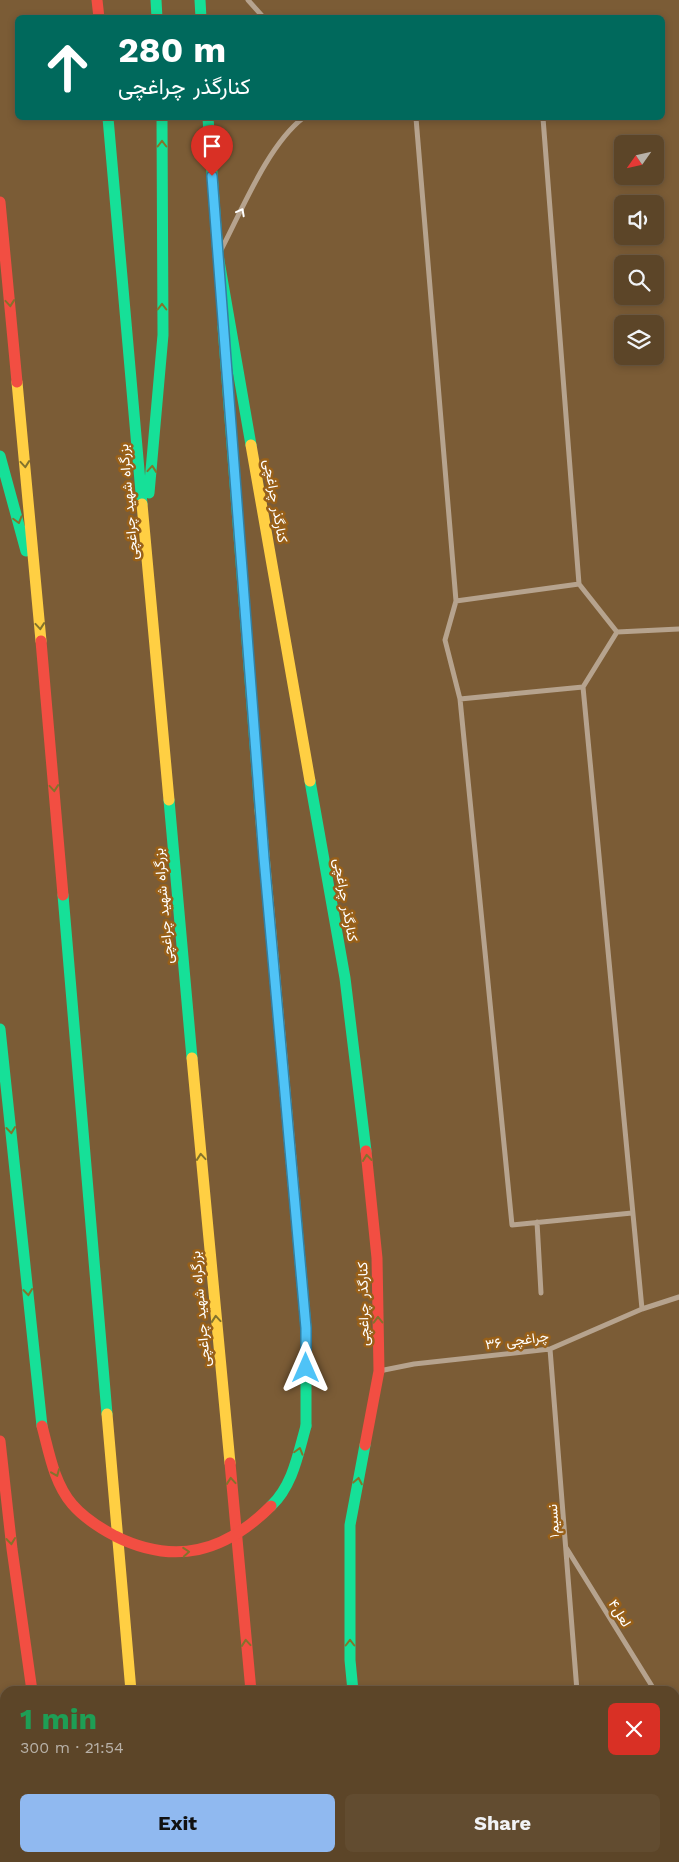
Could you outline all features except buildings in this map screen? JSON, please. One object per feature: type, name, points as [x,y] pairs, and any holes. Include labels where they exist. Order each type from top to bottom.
[{"type":"main road","points":[[97,0],[99,15]]},
{"type":"main road","points":[[156,0],[157,15]]},
{"type":"main road","points":[[200,0],[201,15]]},
{"type":"main road","name":"بزرگراه شهید چراغچی","points":[[108,120],[251,1686]]},
{"type":"main road","points":[[146,535],[163,335],[162,120]]},
{"type":"main road","name":"کنارگذر چراغچی","points":[[208,120],[218,255],[345,978],[364,1128],[377,1258],[379,1371],[350,1525],[350,1660],[353,1686]]},
{"type":"main road","points":[[0,202],[37,590],[131,1686]]},
{"type":"main road","points":[[0,1030],[42,1426],[56,1475],[72,1504],[92,1522],[116,1537],[148,1550],[186,1553],[210,1548],[233,1538],[258,1519],[283,1494],[294,1468],[306,1426],[306,1328],[264,858],[218,255]]},
{"type":"main road","points":[[0,456],[37,590]]},
{"type":"main road","points":[[0,1441],[12,1549],[31,1686]]},
{"type":"street","points":[[248,0],[261,15]]},
{"type":"street","points":[[218,255],[269,158],[293,125],[300,120]]},
{"type":"street","points":[[416,120],[456,601],[445,640],[460,699],[512,1225],[632,1213]]},
{"type":"street","points":[[543,120],[579,584],[617,632]]},
{"type":"street","points":[[456,601],[579,584]]},
{"type":"street","points":[[617,632],[679,629]]},
{"type":"street","points":[[617,632],[583,687],[642,1309]]},
{"type":"street","points":[[460,699],[583,687]]},
{"type":"street","points":[[536,1222],[541,1293]]},
{"type":"street","name":"چراغچی ۳۶","points":[[379,1371],[414,1364],[550,1349],[642,1309],[679,1298]]},
{"type":"street","name":"نسیم۱","points":[[550,1349],[577,1686]]},
{"type":"street","name":"لعل۴","points":[[566,1547],[652,1686]]},
{"type":"traffic: fast","points":[[156,0],[157,15]]},
{"type":"traffic: fast","points":[[200,0],[201,15]]},
{"type":"traffic: fast","points":[[108,120],[142,504]]},
{"type":"traffic: fast","points":[[149,493],[163,335],[162,120]]},
{"type":"traffic: fast","points":[[208,120],[218,255],[251,445]]},
{"type":"traffic: fast","points":[[223,327],[260,810]]},
{"type":"traffic: fast","points":[[0,456],[26,551]]},
{"type":"traffic: fast","points":[[310,781],[345,978],[366,1151]]},
{"type":"traffic: fast","points":[[169,800],[192,1058]]},
{"type":"traffic: fast","points":[[63,895],[107,1414]]},
{"type":"traffic: fast","points":[[0,1029],[42,1426]]},
{"type":"traffic: fast","points":[[294,1193],[306,1328],[306,1426]]},
{"type":"traffic: fast","points":[[271,1506],[285,1489],[290,1479],[306,1426]]},
{"type":"traffic: fast","points":[[353,1686],[350,1660],[350,1525],[365,1445]]},
{"type":"traffic: slow","points":[[17,382],[41,641]]},
{"type":"traffic: slow","points":[[251,445],[310,781]]},
{"type":"traffic: slow","points":[[142,504],[169,800]]},
{"type":"traffic: slow","points":[[260,810],[294,1193]]},
{"type":"traffic: slow","points":[[192,1058],[230,1463]]},
{"type":"traffic: slow","points":[[107,1414],[131,1686]]},
{"type":"traffic: jam","points":[[97,0],[99,15]]},
{"type":"traffic: jam","points":[[0,202],[17,382]]},
{"type":"traffic: jam","points":[[41,641],[63,895]]},
{"type":"traffic: jam","points":[[365,1445],[379,1371],[377,1258],[366,1151]]},
{"type":"traffic: jam","points":[[42,1426],[56,1477],[72,1504],[98,1526],[115,1536],[137,1545],[179,1552],[198,1550],[217,1544],[236,1534],[254,1522],[271,1506]]},
{"type":"traffic: jam","points":[[0,1441],[12,1549],[31,1686]]},
{"type":"traffic: jam","points":[[230,1463],[251,1686]]},
{"type":"route","points":[[212,176],[264,858],[306,1328],[306,1368]]}]
